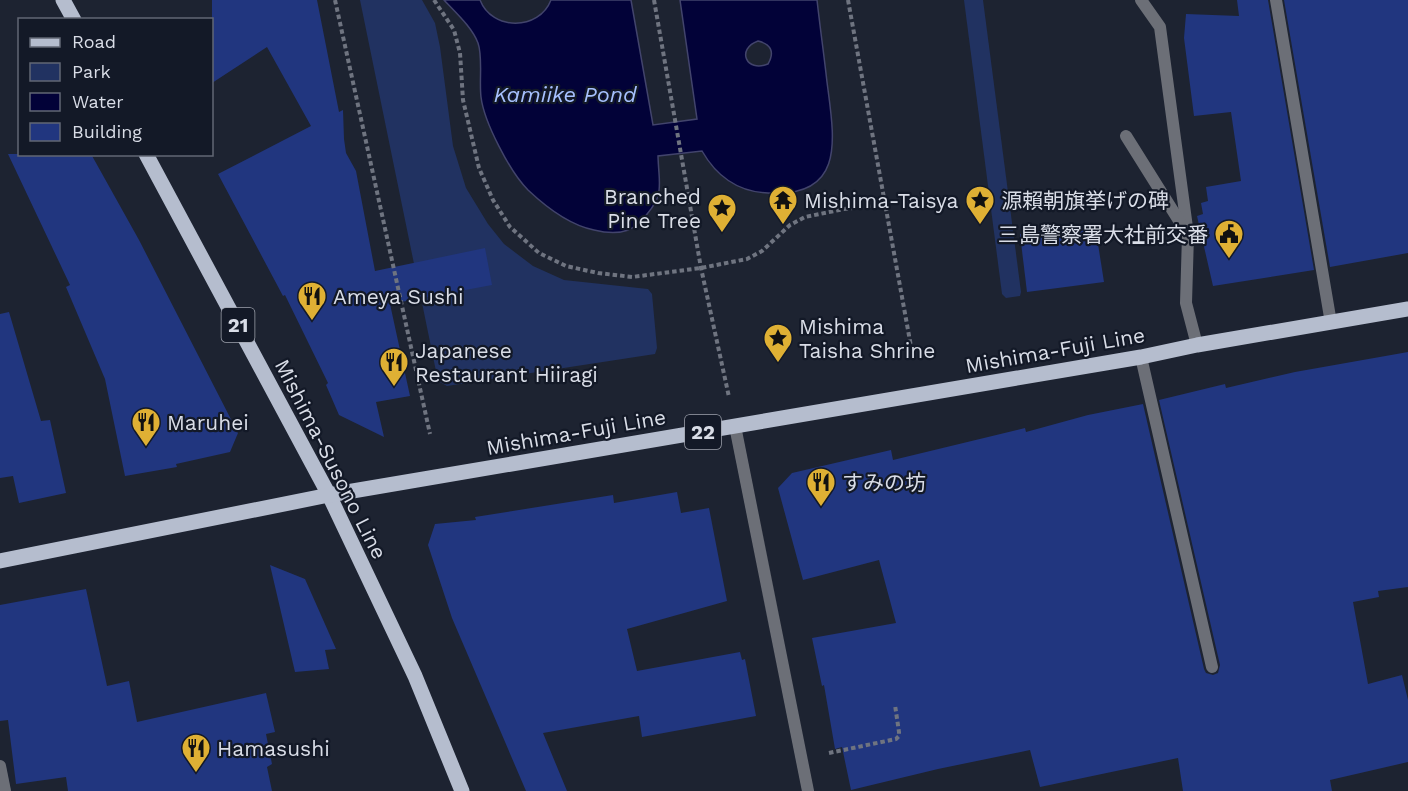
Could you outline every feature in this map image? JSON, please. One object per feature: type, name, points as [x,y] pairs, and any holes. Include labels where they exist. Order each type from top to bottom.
[{"type":"main road","points":[[63,0],[73,18]]},
{"type":"main road","name":"Mishima-Susono Line","points":[[147,156],[329,495],[415,676],[462,791]]},
{"type":"main road","name":"Mishima-Fuji Line","points":[[0,561],[329,495],[1141,357],[1197,345],[1408,309]]},
{"type":"street","points":[[1141,0],[1160,27],[1188,236],[1186,303],[1197,345]]},
{"type":"street","points":[[1275,0],[1331,323]]},
{"type":"street","points":[[1126,136],[1188,236]]},
{"type":"street","points":[[1141,357],[1212,667]]},
{"type":"street","points":[[735,426],[808,791]]},
{"type":"street","points":[[0,766],[5,791]]},
{"type":"path","points":[[335,0],[430,434]]},
{"type":"path","points":[[434,0],[454,30],[460,54],[463,100],[479,168],[493,200],[510,227],[539,253],[566,266],[632,277],[747,260],[762,251],[790,225],[805,217],[885,204]]},
{"type":"path","points":[[654,0],[701,268],[735,426]]},
{"type":"path","points":[[848,0],[912,352]]},
{"type":"path","points":[[801,758],[896,739],[899,732],[895,705]]},
{"type":"green space","points":[[360,0],[422,0],[435,23],[453,146],[466,188],[488,224],[504,244],[533,266],[564,280],[648,289],[652,294],[657,348],[655,354],[447,386],[438,381]]},
{"type":"green space","points":[[964,0],[983,0],[1020,296],[1006,298],[1002,294]]},
{"type":"water","name":"Kamiike Pond","points":[[444,0],[480,0],[494,17],[505,22],[516,23],[537,17],[551,0],[631,0],[653,125],[697,119],[680,0],[817,0],[832,123],[830,160],[823,175],[812,186],[794,192],[768,193],[748,190],[730,181],[715,168],[702,151],[658,156],[659,191],[654,205],[640,222],[630,229],[612,233],[585,228],[550,209],[528,190],[506,159],[492,133],[483,107],[478,43],[468,26]],"holes":[[[758,41],[769,46],[771,52],[768,64],[760,66],[749,63],[746,59],[747,49]]]},
{"type":"building","points":[[212,0],[317,0],[339,112],[343,110],[346,153],[356,171],[375,271],[485,248],[492,285],[390,304],[410,396],[376,402],[384,437],[339,415],[326,385],[328,383],[285,295],[283,296],[218,174],[311,126],[267,47],[213,82]]},
{"type":"building","points":[[1237,0],[1268,0],[1314,270],[1213,286],[1197,216],[1203,214],[1201,203],[1208,201],[1206,187],[1241,181],[1231,112],[1194,116],[1184,38],[1186,14],[1239,16]]},
{"type":"building","points":[[1284,0],[1408,0],[1408,253],[1330,267]]},
{"type":"building","points":[[8,154],[92,156],[139,240],[238,433],[230,452],[176,464],[177,467],[125,476],[105,379],[66,287],[70,285]]},
{"type":"building","points":[[1095,225],[1104,282],[1027,292],[1020,234]]},
{"type":"building","points":[[9,312],[41,421],[50,420],[66,493],[19,503],[13,476],[0,478],[0,314]]},
{"type":"building","points":[[1408,352],[1408,587],[1378,591],[1379,597],[1353,602],[1368,684],[1402,675],[1408,700],[1408,762],[1330,780],[1332,791],[1183,791],[1178,758],[1040,787],[1030,750],[851,790],[842,747],[835,749],[824,685],[822,686],[812,638],[896,623],[879,560],[803,580],[778,488],[792,473],[891,450],[893,460],[1025,428],[1026,432],[1088,415],[1143,404],[1204,669],[1206,673],[1213,675],[1218,673],[1220,665],[1159,400],[1225,384],[1226,388],[1295,372]]},
{"type":"building","points":[[677,492],[681,513],[709,508],[727,601],[627,629],[637,671],[740,652],[742,660],[745,659],[756,716],[642,737],[639,716],[543,733],[567,791],[526,791],[452,618],[428,545],[435,524],[476,520],[475,517],[613,495],[614,503]]},
{"type":"building","points":[[270,565],[305,579],[336,649],[325,650],[329,669],[295,672]]},
{"type":"building","points":[[86,589],[107,686],[129,681],[137,722],[266,693],[275,732],[266,734],[272,764],[267,767],[272,791],[68,791],[66,777],[16,784],[8,720],[0,721],[0,605]]},
{"type":"place","name":"Mishima-Taisya","points":[[783,226]]},
{"type":"place","name":"源賴朝旗挙げの碑","points":[[980,226]]},
{"type":"place","name":"Branched Pine Tree","points":[[722,234]]},
{"type":"place","name":"三島警察署大社前交番","points":[[1229,260]]},
{"type":"place","name":"Ameya Sushi","points":[[312,322]]},
{"type":"place","name":"Mishima Taisha Shrine","points":[[778,364]]},
{"type":"place","name":"Japanese Restaurant Hiiragi","points":[[394,388]]},
{"type":"place","name":"Maruhei","points":[[146,448]]},
{"type":"place","name":"すみの坊","points":[[821,508]]},
{"type":"place","name":"Hamasushi","points":[[196,774]]}]
